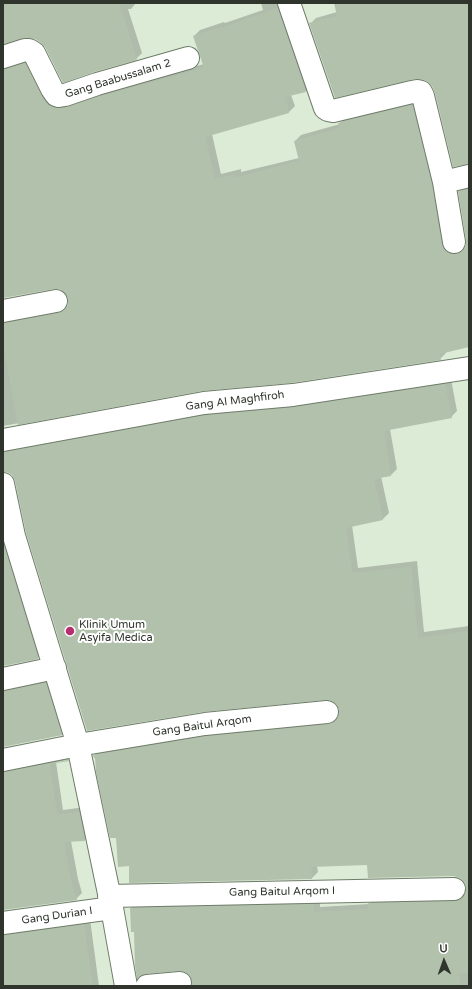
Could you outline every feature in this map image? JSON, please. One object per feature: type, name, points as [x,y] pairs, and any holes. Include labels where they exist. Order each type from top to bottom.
[{"type":"street","points":[[289,3],[325,108],[333,111],[412,92],[421,92],[444,182],[454,242]]},
{"type":"street","name":"Gang Baabussalam 2","points":[[3,57],[25,50],[29,50],[34,53],[54,93],[59,96],[188,58]]},
{"type":"street","points":[[444,182],[469,176]]},
{"type":"street","points":[[3,311],[56,301]]},
{"type":"street","name":"Gang Al Maghfiroh","points":[[3,440],[204,403],[293,394],[469,368]]},
{"type":"street","points":[[3,484],[8,538],[54,668],[78,745],[126,986]]},
{"type":"street","points":[[3,679],[54,668]]},
{"type":"street","name":"Gang Baitul Arqom","points":[[3,760],[78,745],[205,724],[327,712]]},
{"type":"street","name":"Gang Baitul Arqom I","points":[[110,902],[454,889]]},
{"type":"street","name":"Gang Durian I","points":[[3,924],[110,902]]},
{"type":"street","points":[[147,986],[180,983]]},
{"type":"building","points":[[3,3],[119,3],[137,60],[94,72],[63,83],[45,47],[40,42],[35,39],[25,38],[3,44]]},
{"type":"building","points":[[334,3],[469,3],[469,164],[453,167],[435,93],[429,82],[415,79],[335,98],[309,23],[337,16]]},
{"type":"building","points":[[278,8],[306,92],[285,97],[289,113],[205,137],[215,179],[235,175],[235,178],[299,161],[294,141],[340,128],[338,123],[412,105],[432,185],[442,244],[445,250],[450,254],[462,252],[466,246],[458,191],[469,189],[469,347],[440,354],[441,360],[291,383],[202,391],[18,425],[3,343],[3,323],[59,313],[68,305],[68,299],[65,293],[60,289],[3,298],[3,69],[25,63],[46,102],[55,108],[67,107],[101,96],[204,68],[193,36]]},
{"type":"building","points":[[445,384],[452,418],[384,431],[391,476],[374,479],[383,520],[346,528],[352,573],[411,567],[418,638],[469,631],[469,973],[459,973],[460,986],[192,986],[190,976],[185,972],[179,971],[146,974],[137,979],[134,932],[131,932],[130,908],[314,904],[314,912],[369,909],[368,903],[460,900],[465,895],[465,883],[460,878],[454,876],[368,878],[367,865],[311,867],[312,879],[129,883],[129,866],[118,867],[116,838],[110,838],[96,772],[95,758],[93,755],[207,736],[328,724],[334,722],[338,717],[339,710],[337,705],[332,701],[326,700],[203,712],[87,731],[26,533],[15,481],[12,475],[7,472],[3,472],[3,452],[206,415],[295,407]]},
{"type":"building","points":[[3,543],[38,659],[3,666]]},
{"type":"building","points":[[46,683],[62,735],[3,747],[3,691]]},
{"type":"building","points":[[68,760],[69,761],[50,764],[57,815],[79,812],[85,841],[64,842],[72,885],[77,900],[3,910],[3,772]]},
{"type":"building","points":[[84,924],[93,986],[3,986],[3,935]]},
{"type":"place","name":"Klinik Umum Asyifa Medica","points":[[70,631]]}]
